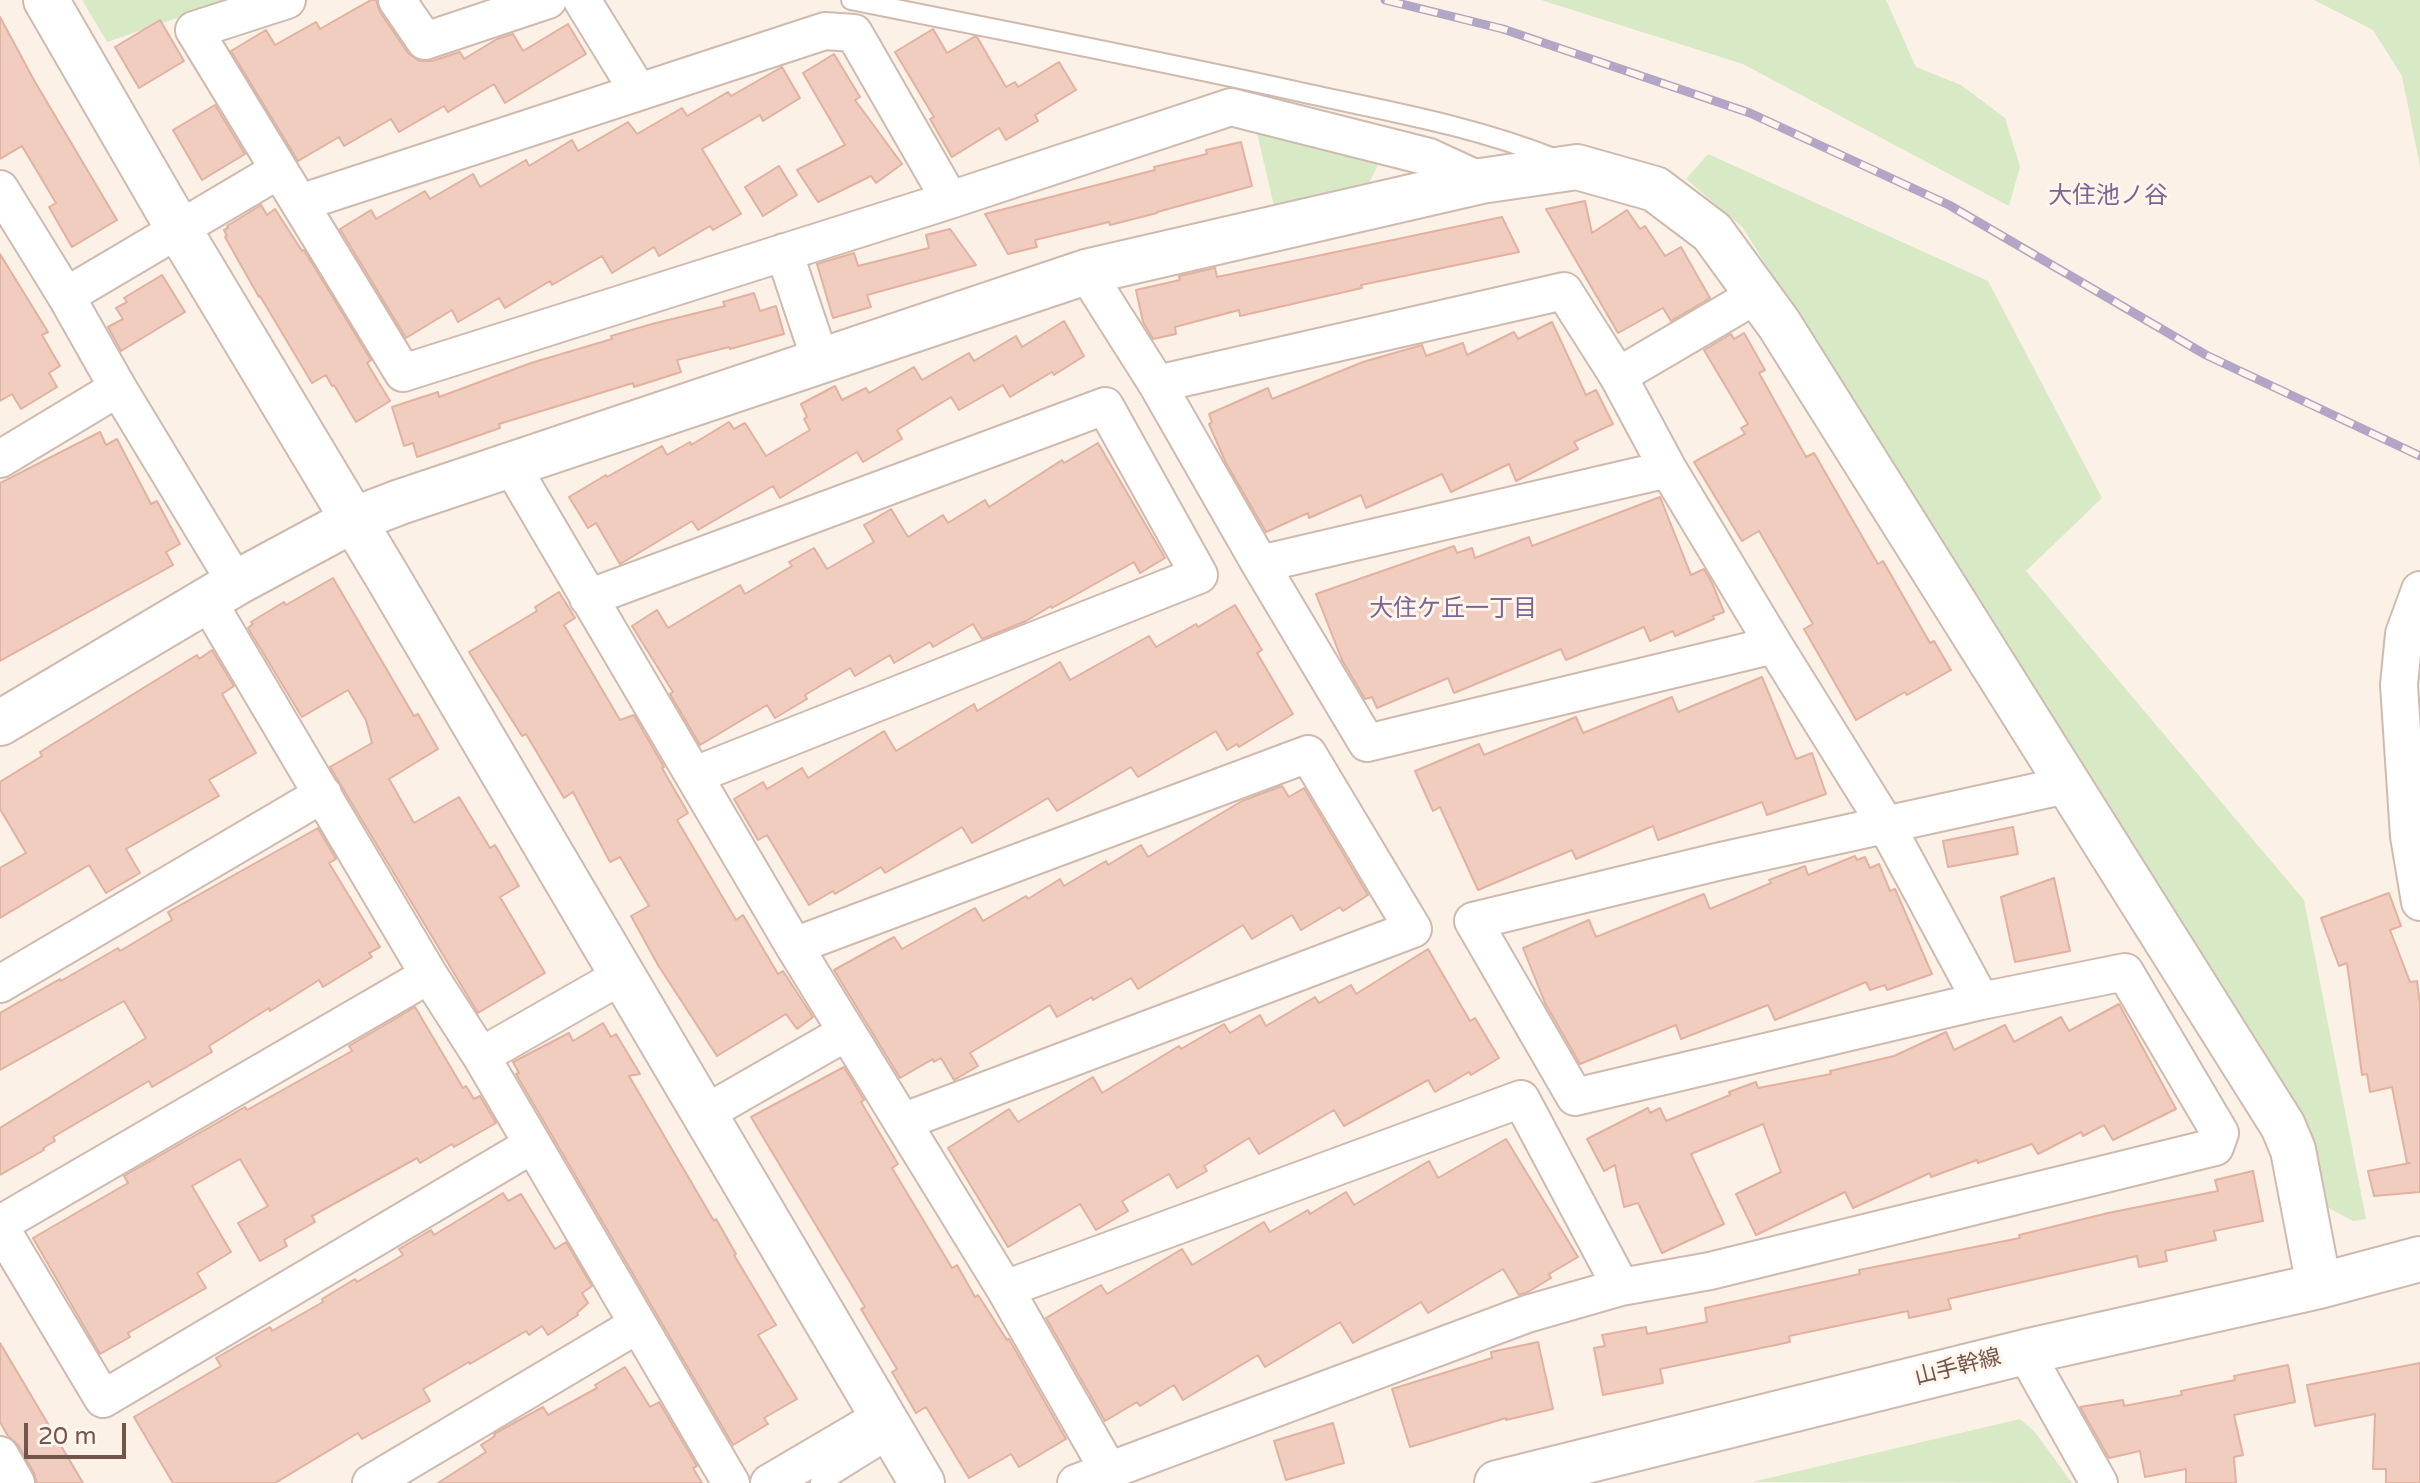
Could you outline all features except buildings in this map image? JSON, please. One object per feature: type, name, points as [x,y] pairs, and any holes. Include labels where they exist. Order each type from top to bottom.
[{"type":"street","points":[[46,0],[922,1483]]},
{"type":"street","points":[[287,0],[194,30],[403,373],[950,200],[1231,107],[1429,157],[1481,181]]},
{"type":"street","points":[[397,0],[425,41],[548,0]]},
{"type":"street","points":[[582,0],[638,91]]},
{"type":"street","points":[[300,203],[825,31],[854,33],[950,200]]},
{"type":"street","points":[[0,723],[222,591],[353,520],[1086,272],[1481,181],[1577,167],[1655,189],[1712,232],[1758,294],[2283,1126],[2293,1150],[2319,1286]]},
{"type":"street","points":[[66,296],[279,170]]},
{"type":"street","points":[[3,203],[66,296],[118,388],[323,794],[429,975],[481,1056],[731,1483]]},
{"type":"street","points":[[784,252],[821,362]]},
{"type":"street","points":[[1086,272],[1157,384],[1367,743],[1774,645]]},
{"type":"street","points":[[1157,384],[1564,291],[1618,376],[1668,469],[1774,645],[1886,825],[1981,1001]]},
{"type":"street","points":[[1618,376],[1758,294]]},
{"type":"street","points":[[0,459],[118,388]]},
{"type":"street","points":[[588,598],[1105,406],[1199,575],[695,775]]},
{"type":"street","points":[[511,465],[794,946],[1005,1289],[1092,1477],[1527,1314],[1621,1287],[1710,1271],[2215,1147],[2220,1133],[2125,972],[1981,1001],[1575,1097],[1473,921],[1721,861],[2067,785]]},
{"type":"street","points":[[1260,564],[1668,469]]},
{"type":"street","points":[[2420,590],[2404,634],[2399,685],[2409,836],[2420,902]]},
{"type":"street","points":[[794,946],[1308,754],[1413,929],[902,1122]]},
{"type":"street","points":[[0,984],[323,794]]},
{"type":"street","points":[[429,975],[0,1225],[103,1399],[532,1145]]},
{"type":"street","points":[[481,1056],[621,976]]},
{"type":"street","points":[[704,1114],[847,1032]]},
{"type":"street","points":[[1005,1289],[1521,1099],[1621,1287]]},
{"type":"street","name":"山手幹線","points":[[1497,1483],[2025,1352],[2319,1286],[2420,1259]]},
{"type":"street","points":[[371,1483],[637,1325]]},
{"type":"street","points":[[2025,1352],[2099,1483]]},
{"type":"street","points":[[769,1483],[888,1426]]},
{"type":"street","points":[[0,1455],[16,1483]]},
{"type":"lane","points":[[851,0],[1226,75],[1423,119],[1518,144],[1577,167]]},
{"type":"lane","points":[[820,1483],[888,1426]]},
{"type":"green space","points":[[82,0],[229,0],[107,42]]},
{"type":"green space","points":[[1541,0],[1886,0],[1916,67],[1961,85],[2005,118],[2020,167],[2009,206],[1743,64]]},
{"type":"green space","points":[[2314,0],[2420,0],[2420,167],[2402,76],[2373,30]]},
{"type":"green space","points":[[1257,133],[1379,163],[1369,183],[1274,206]]},
{"type":"green space","points":[[1708,154],[1988,281],[2102,498],[2026,571],[2304,900],[2366,1219],[2353,1221],[2325,1206],[2309,1128],[1964,575],[1742,227],[1686,179]]},
{"type":"green space","points":[[2020,1419],[2035,1432],[2072,1483],[1752,1482]]},
{"type":"railway","points":[[1385,0],[1503,29],[1750,113],[1949,205],[2206,355],[2420,456]]},
{"type":"district","name":"大住池ノ谷","points":[[2108,197]]},
{"type":"district","name":"大住ケ丘一丁目","points":[[1453,610]]}]
